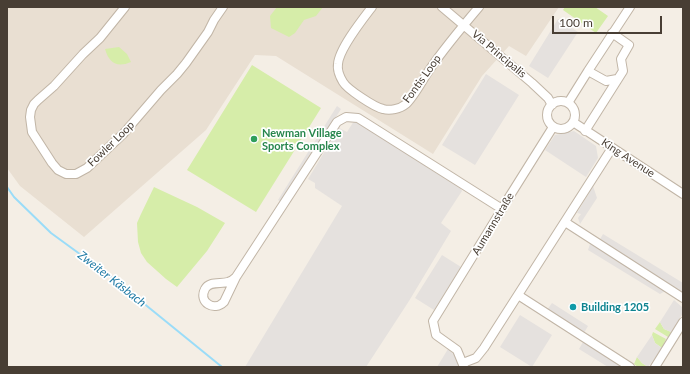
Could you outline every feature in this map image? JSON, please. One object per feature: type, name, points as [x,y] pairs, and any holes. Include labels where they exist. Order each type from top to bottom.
[{"type":"street","name":"Fowler Loop","points":[[125,7],[100,38],[83,54],[54,86],[38,100],[31,110],[30,117],[32,132],[52,163],[58,170],[66,174],[76,174],[86,168],[124,132],[181,69],[208,32],[223,7]]},
{"type":"street","name":"Fontis Loop","points":[[372,7],[340,55],[338,69],[343,82],[348,88],[363,99],[384,110],[399,108],[406,104],[440,55],[479,7]]},
{"type":"street","name":"Via Principalis","points":[[442,7],[532,83],[544,94],[552,105]]},
{"type":"street","points":[[568,103],[630,7]]},
{"type":"street","points":[[585,130],[623,71],[621,58],[629,45],[612,33]]},
{"type":"street","points":[[588,71],[606,81],[617,79]]},
{"type":"street","points":[[556,102],[568,103],[574,110],[573,122],[566,128],[562,129],[553,127],[547,116],[549,108],[556,102]]},
{"type":"street","points":[[236,277],[337,122],[346,117],[358,118],[502,209]]},
{"type":"street","name":"King Avenue","points":[[573,122],[683,194]]},
{"type":"street","name":"Aumannstraße","points":[[466,366],[457,350],[436,335],[433,321],[506,202],[543,148],[553,127]]},
{"type":"street","points":[[466,366],[476,358],[484,348],[565,222],[589,178],[612,148]]},
{"type":"street","points":[[565,222],[683,298]]},
{"type":"street","points":[[518,295],[630,367]]},
{"type":"street","points":[[655,367],[683,322]]},
{"type":"shaded area","points":[[7,7],[559,7],[526,56],[509,46],[482,76],[433,154],[276,56],[255,55],[206,130],[84,237],[20,186],[7,168]]},
{"type":"shaded area","points":[[558,19],[578,32],[548,78],[529,66]]},
{"type":"shaded area","points":[[486,74],[519,95],[475,165],[442,145]]},
{"type":"shaded area","points":[[337,106],[341,109],[283,203],[278,200]]},
{"type":"shaded area","points":[[354,121],[359,121],[460,187],[462,191],[441,223],[451,231],[409,301],[366,367],[245,367],[342,206],[315,188],[315,183],[308,179],[339,128],[347,132]]},
{"type":"shaded area","points":[[574,131],[596,146],[598,158],[586,177],[545,150],[555,135]]},
{"type":"shaded area","points":[[593,186],[597,198],[580,224],[578,218],[581,214],[577,213]]},
{"type":"shaded area","points":[[603,234],[683,283],[683,293],[599,241]]},
{"type":"shaded area","points":[[590,244],[667,290],[660,294],[588,250]]},
{"type":"shaded area","points":[[442,255],[461,267],[434,310],[415,298]]},
{"type":"shaded area","points":[[674,300],[683,308],[683,313],[671,332],[664,329],[660,322]]},
{"type":"shaded area","points":[[552,303],[588,326],[584,333],[547,310]]},
{"type":"shaded area","points":[[520,315],[552,335],[532,367],[500,347]]},
{"type":"shaded area","points":[[652,335],[655,343],[662,348],[648,367],[637,357]]},
{"type":"shaded area","points":[[583,342],[619,365],[618,367],[608,367],[579,349]]},
{"type":"shaded area","points":[[448,349],[456,356],[460,367],[437,367]]},
{"type":"green space","points":[[277,7],[323,7],[316,16],[304,20],[295,33],[289,37],[271,28],[270,16]]},
{"type":"green space","points":[[565,7],[595,7],[608,16],[596,33],[563,10]]},
{"type":"green space","points":[[119,47],[127,54],[131,62],[126,64],[118,64],[111,61],[105,49]]},
{"type":"green space","name":"Newman Village Sports Complex","points":[[252,65],[321,108],[256,212],[187,170]]},
{"type":"green space","points":[[154,187],[197,207],[225,223],[207,251],[177,287],[147,262],[141,253],[138,242],[137,223]]},
{"type":"green space","points":[[660,322],[664,329],[671,332],[668,337],[655,329]]},
{"type":"green space","points":[[653,332],[666,339],[662,348],[655,343],[652,335]]},
{"type":"green space","points":[[637,357],[648,367],[638,367],[634,364]]},
{"type":"waterway","name":"Zweiter Käsbach","points":[[7,187],[14,197],[51,233],[110,276],[222,367]]},
{"type":"place","name":"Newman Village Sports Complex","points":[[254,139]]},
{"type":"place","name":"Building 1205","points":[[573,307]]}]
